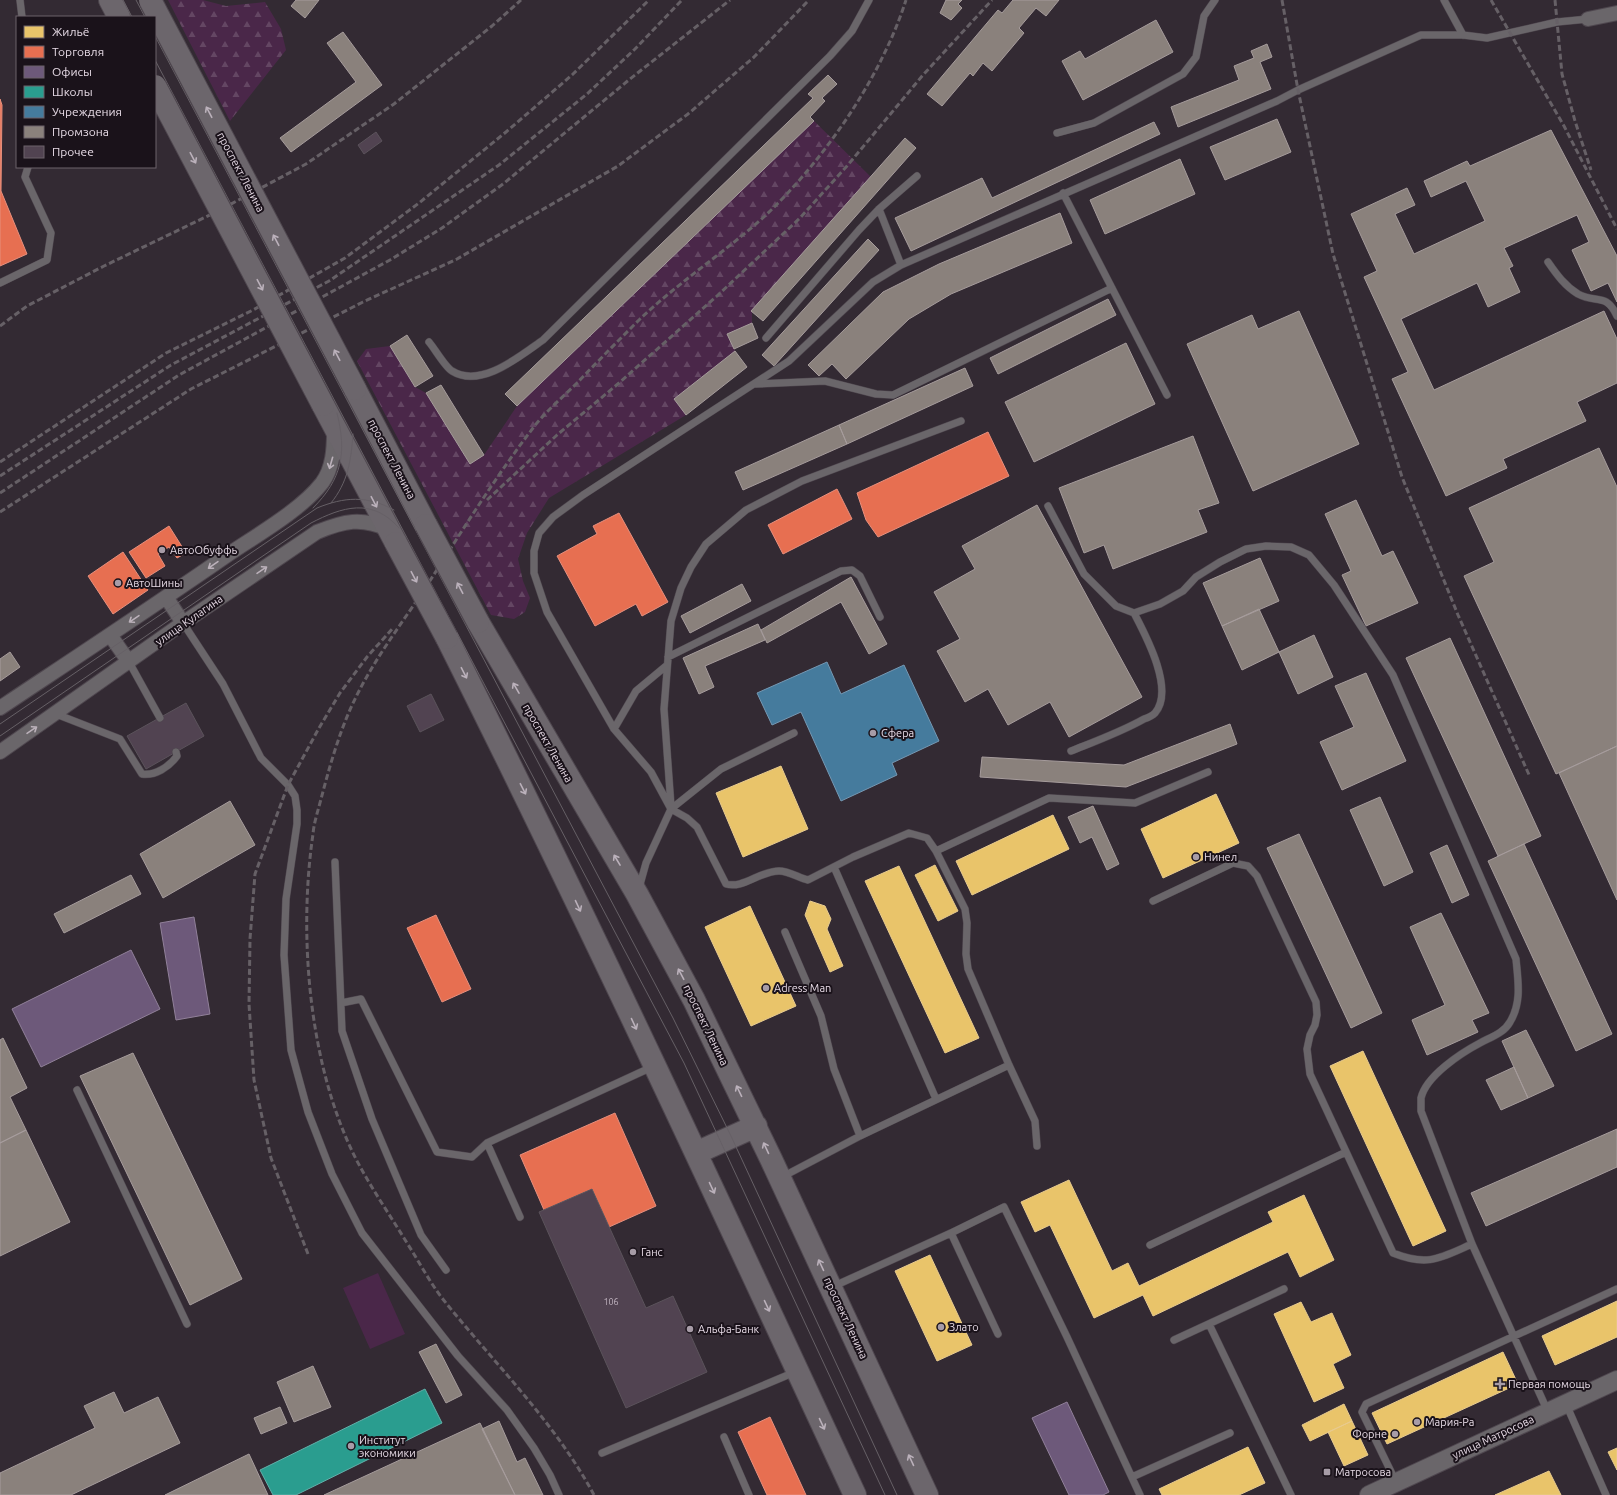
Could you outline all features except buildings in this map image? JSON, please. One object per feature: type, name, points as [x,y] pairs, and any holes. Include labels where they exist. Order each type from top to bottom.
[{"type":"main road","points":[[110,0],[118,16]]},
{"type":"main road","name":"проспект Ленина","points":[[150,0],[478,622],[637,894],[694,1000],[756,1126],[927,1495]]},
{"type":"main road","points":[[156,88],[447,638],[531,805],[696,1153],[855,1495]]},
{"type":"main road","points":[[696,1153],[756,1126]]},
{"type":"street","points":[[1588,20],[1617,13]]},
{"type":"street","points":[[0,708],[166,597],[299,505],[322,483],[331,463],[334,448],[333,425]]},
{"type":"street","name":"улица Кулагина","points":[[0,752],[56,714],[183,623],[317,532],[337,524],[357,521],[375,523],[392,536]]},
{"type":"street","points":[[166,597],[183,623]]},
{"type":"street","points":[[110,635],[129,662]]},
{"type":"street","name":"улица Матросова","points":[[1369,1495],[1617,1380]]},
{"type":"lane","points":[[20,0],[22,16]]},
{"type":"lane","points":[[429,342],[451,371],[468,376],[484,375],[509,363],[543,340],[830,56],[852,31],[869,0]]},
{"type":"lane","points":[[1057,133],[1094,123],[1183,74],[1196,57],[1204,16],[1215,0]]},
{"type":"lane","points":[[1444,0],[1463,35]]},
{"type":"lane","points":[[1037,1146],[1035,1121],[968,969],[966,954],[967,923],[965,909],[928,838],[909,833],[853,857],[808,880],[778,871],[765,873],[733,886],[726,884],[697,827],[687,818],[671,808],[651,772],[614,729],[547,612],[534,573],[534,551],[539,533],[553,517],[583,495],[790,361],[874,282],[900,265],[1256,110],[1421,35],[1463,35],[1487,38],[1557,22],[1588,20]]},
{"type":"lane","points":[[0,283],[47,260],[51,233],[25,177],[28,168]]},
{"type":"lane","points":[[766,338],[859,230],[879,209],[917,176]]},
{"type":"lane","points":[[1063,193],[1167,395]]},
{"type":"lane","points":[[879,209],[900,265]]},
{"type":"lane","points":[[1548,262],[1562,282],[1580,295],[1605,301],[1613,307],[1617,316]]},
{"type":"lane","points":[[756,384],[825,382],[876,394],[893,395],[1112,288]]},
{"type":"lane","points":[[671,808],[664,709],[666,666],[671,621],[681,588],[690,567],[706,544],[746,510],[802,481],[960,421]]},
{"type":"lane","points":[[1048,506],[1084,574],[1116,606],[1134,614],[1146,635],[1160,671],[1161,699],[1154,713],[1129,727],[1071,751]]},
{"type":"lane","points":[[1134,614],[1160,604],[1183,591],[1196,577],[1220,562],[1246,549],[1266,546],[1290,547],[1309,556],[1334,585],[1393,675],[1516,959],[1519,991],[1516,1008],[1510,1023],[1496,1035],[1449,1061],[1427,1086],[1421,1098],[1421,1111],[1472,1244],[1548,1412]]},
{"type":"lane","points":[[668,657],[841,571],[852,570],[860,576],[880,617]]},
{"type":"lane","points":[[183,623],[223,684],[261,758],[288,785],[295,796],[297,824],[286,899],[284,955],[291,1050],[308,1112],[332,1174],[362,1233],[458,1356],[507,1410],[534,1448],[550,1475],[559,1495]]},
{"type":"lane","points":[[129,662],[160,718]]},
{"type":"lane","points":[[614,729],[636,691],[666,666]]},
{"type":"lane","points":[[56,714],[120,739],[142,774],[150,775],[171,764],[177,756],[176,752]]},
{"type":"lane","points":[[637,894],[646,863],[671,808],[721,769],[794,733]]},
{"type":"lane","points":[[936,851],[1049,798],[1135,804],[1208,772]]},
{"type":"lane","points":[[335,862],[342,1031],[372,1119],[421,1235],[446,1270]]},
{"type":"lane","points":[[1153,901],[1233,863],[1248,866],[1257,876],[1316,1002],[1317,1015],[1315,1025],[1310,1034],[1307,1049],[1310,1074],[1393,1253],[1408,1259],[1421,1261],[1437,1260],[1472,1244]]},
{"type":"lane","points":[[834,867],[936,1099]]},
{"type":"lane","points":[[785,932],[821,1016],[834,1069],[860,1136]]},
{"type":"lane","points":[[341,1003],[361,1000],[437,1152],[472,1157],[487,1144],[654,1066]]},
{"type":"lane","points":[[780,1178],[860,1136],[1009,1064]]},
{"type":"lane","points":[[77,1090],[187,1324]]},
{"type":"lane","points":[[487,1144],[520,1216]]},
{"type":"lane","points":[[1150,1245],[1346,1152]]},
{"type":"lane","points":[[832,1288],[1004,1208],[1140,1495]]},
{"type":"lane","points":[[951,1233],[998,1334]]},
{"type":"lane","points":[[1174,1340],[1284,1289]]},
{"type":"lane","points":[[1396,1482],[1362,1412],[1366,1404],[1617,1289]]},
{"type":"lane","points":[[1209,1324],[1291,1495]]},
{"type":"lane","points":[[602,1453],[797,1371]]},
{"type":"lane","points":[[1566,1404],[1606,1495]]},
{"type":"lane","points":[[1132,1477],[1230,1433]]},
{"type":"lane","points":[[724,1437],[749,1495]]},
{"type":"green space","points":[[168,0],[203,0],[226,6],[265,2],[281,29],[286,50],[230,121]]},
{"type":"green space","points":[[814,121],[871,177],[752,311],[752,323],[727,334],[735,351],[674,399],[686,415],[549,498],[527,533],[518,559],[523,581],[530,598],[525,612],[514,619],[491,615],[357,361],[366,349],[390,346],[415,387],[426,393],[470,464],[484,455],[517,406]]},
{"type":"green space","points":[[378,1273],[405,1334],[370,1349],[343,1288]]},
{"type":"tram line","points":[[123,0],[131,16]]},
{"type":"tram line","points":[[136,0],[144,16]]},
{"type":"tram line","points":[[156,38],[673,1018],[731,1136],[897,1495]]},
{"type":"tram line","points":[[156,62],[684,1063],[885,1495]]},
{"type":"tram line","points":[[313,508],[330,487],[340,465],[342,441],[337,413]]},
{"type":"tram line","points":[[331,503],[337,495],[348,471],[353,434]]},
{"type":"tram line","points":[[0,724],[317,508],[327,504],[356,499],[374,502],[394,510]]},
{"type":"tram line","points":[[0,736],[311,523],[345,509],[356,508],[378,512],[389,518],[399,528]]},
{"type":"railway","points":[[0,326],[27,306],[104,266],[216,212],[306,164],[394,104],[492,26],[521,0]]},
{"type":"railway","points":[[0,462],[166,353],[253,310],[345,258],[419,203],[506,132],[572,75],[649,0]]},
{"type":"railway","points":[[0,476],[171,365],[329,281],[499,165],[587,94],[635,49],[682,0]]},
{"type":"railway","points":[[0,493],[179,375],[390,260],[442,228],[503,184],[630,79],[730,0]]},
{"type":"railway","points":[[0,512],[191,389],[363,302],[457,259],[618,166],[688,114],[754,57],[809,0]]},
{"type":"railway","points":[[594,1495],[579,1469],[544,1420],[435,1289],[368,1180],[356,1159],[340,1123],[327,1084],[311,1000],[307,915],[309,873],[314,825],[340,734],[350,709],[364,681],[507,464],[543,416],[640,319],[670,292],[765,216],[808,170],[829,144],[866,88],[882,59],[906,0]]},
{"type":"railway","points":[[487,500],[557,435],[619,383],[717,296],[800,218],[847,166],[923,75],[992,0]]},
{"type":"railway","points":[[1282,0],[1298,90],[1333,254],[1402,477],[1458,615],[1530,777]]},
{"type":"railway","points":[[1491,0],[1564,126],[1617,229]]},
{"type":"railway","points":[[1555,0],[1562,74],[1591,170]]},
{"type":"railway","points":[[308,1254],[271,1158],[254,1080],[249,1004],[250,939],[255,874],[288,785],[319,728],[340,693],[367,657],[393,628]]},
{"type":"place","name":"АвтоОбуффь","points":[[162,550]]},
{"type":"place","name":"АвтоШины","points":[[118,583]]},
{"type":"place","name":"Сфера","points":[[873,733]]},
{"type":"place","name":"Нинел","points":[[1196,857]]},
{"type":"place","name":"Adress Man","points":[[766,988]]},
{"type":"place","name":"Ганс","points":[[633,1252]]},
{"type":"place","name":"Злато","points":[[941,1327]]},
{"type":"place","name":"Альфа-Банк","points":[[690,1329]]},
{"type":"place","name":"Первая помощь","points":[[1500,1384]]},
{"type":"place","name":"Мария-Ра","points":[[1417,1422]]},
{"type":"place","name":"Форне","points":[[1395,1434]]},
{"type":"place","name":"Институт экономики","points":[[351,1446]]},
{"type":"place","name":"Матросова","points":[[1327,1472]]}]
